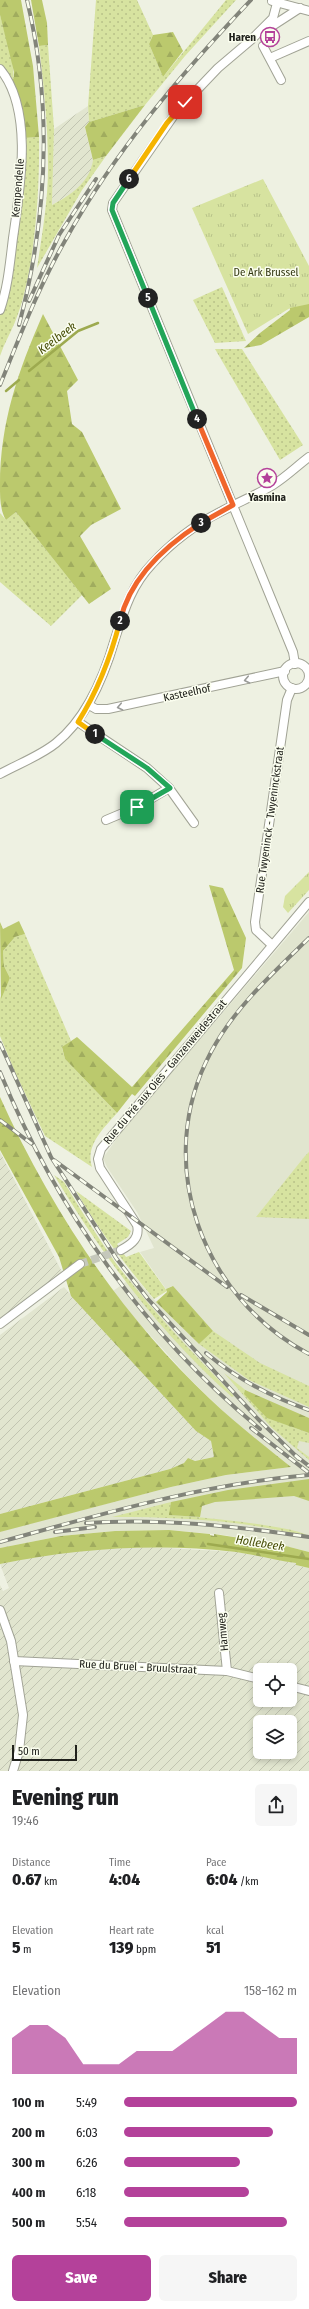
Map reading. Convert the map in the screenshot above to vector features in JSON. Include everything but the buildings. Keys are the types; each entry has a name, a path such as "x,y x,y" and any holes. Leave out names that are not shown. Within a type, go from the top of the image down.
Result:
{"street":[{"path":"295,664 293,652 112,210 113,203 171,119 218,68 251,40 272,18 274,2 309,10"},
{"path":"251,40 300,8"},
{"path":"270,58 309,41"},
{"path":"263,46 281,80"},
{"name":"Kempendelle","path":"0,69 13,92 17,107 21,143 21,180 8,277 0,310"},
{"path":"0,774 55,744 78,722 88,705 115,640 121,615 140,579 164,552 189,531 233,505 274,484 309,457"},
{"path":"295,664 303,666 308,670 307,683 300,688 292,688 284,679 285,671 288,666 295,664"},
{"name":"Kasteelhof","path":"88,705 96,708 108,709 285,671"},
{"name":"Rue Twyeninck - Twyeninckstraat","path":"272,944 256,930 255,922 286,708 292,688"},
{"path":"78,722 147,768 170,788 194,823"},
{"path":"106,820 137,807 170,788"},
{"name":"Rue du Pré aux Oies - Ganzenweidestraat","path":"121,1250 132,1244 139,1233 137,1225 100,1168 98,1159 101,1149 272,944 309,902"},
{"path":"0,1324 80,1264"},
{"name":"Hamweg","path":"219,1593 226,1671"},
{"path":"0,1610 7,1626 23,1714 19,1751 13,1771"},
{"name":"Rue du Bruel - Bruulstraat","path":"14,1661 226,1671 253,1677"},
{"path":"297,1688 309,1691"}],"shaded area":[{"path":"88,106 89,122 85,127 93,160 92,172 77,190 52,205 54,129"},
{"path":"309,912 309,1552 278,1544 224,1535 169,1530 115,1531 61,1536 0,1548 0,1532 5,1530 171,1487 226,1475 291,1467 233,1421 190,1379 138,1322 113,1291 134,1276 156,1302 199,1344 213,1331 172,1286 166,1289 140,1252 154,1248 137,1212 107,1167 103,1158 125,1127"},
{"path":"0,1152 62,1272 0,1320"},
{"path":"64,1287 196,1431 211,1441 214,1457 194,1461 188,1458 184,1463 170,1469 0,1514 0,1335"},
{"path":"150,1547 237,1552 296,1563 296,1565 309,1568 309,1771 0,1771 0,1585 3,1591 9,1588 0,1564 43,1555 82,1550"}],"green space":[{"path":"0,0 21,0 33,66 39,137 24,138 11,80 14,78 14,72 0,15"},
{"path":"31,0 42,0 47,23 48,45 39,46"},
{"path":"96,0 137,0 153,35 149,44 163,77 226,0 236,0 185,56 145,105 89,122 88,106"},
{"path":"0,15 12,59 14,78 11,80 0,65"},
{"path":"173,32 183,51 163,77 149,44 153,35"},
{"path":"48,45 54,129 52,205 73,192 84,181 91,168 93,160 106,156 82,190 37,268 43,231 48,180 43,76 39,46"},
{"path":"145,105 106,156 93,160 85,127 89,122"},
{"path":"39,137 37,206 32,256 22,302 0,356 0,314 5,301 24,138"},
{"name":"De Ark Brussel","path":"263,179 309,266 309,304 290,308 248,334 192,208"},
{"path":"309,275 309,317 261,345 244,348 260,333 290,310 288,299"},
{"path":"222,287 246,341 215,343 193,300"},
{"path":"43,314 78,380 67,391 72,424 82,432 121,509 91,525 80,536 111,589 89,604 16,512 6,520 1,504 1,462 7,419 18,377"},
{"path":"215,349 242,349 303,445 280,460"},
{"path":"16,512 82,595 51,626 0,582 0,513 6,520"},
{"path":"309,872 309,890 288,913 283,907 285,896"},
{"path":"209,885 223,888 246,938 242,968 135,1096 132,1094 117,1113 65,1059 62,1047 77,1037 132,1087 234,970"},
{"path":"19,921 25,934 15,937 3,951 4,966 10,978 1,999 0,922 3,929"},
{"path":"25,934 71,1041 62,1048 65,1059 117,1113 93,1144 91,1151 92,1167 45,1136 0,1036 0,998 10,978 4,966 3,951 15,937"},
{"path":"0,1097 20,1139 65,1220 117,1296 146,1332 210,1399 240,1426 291,1467 226,1475 171,1487 0,1532 0,1514 170,1469 184,1463 188,1458 195,1461 214,1457 211,1441 196,1431 71,1296 59,1257 0,1150"},
{"path":"309,1152 309,1219 256,1217 305,1156"},
{"path":"54,1175 64,1182 115,1262 129,1280 173,1331 234,1396 232,1397 181,1347 134,1293 92,1235"},
{"path":"76,1191 131,1231 128,1237 117,1244 126,1257 139,1252 167,1291 154,1299 113,1247"},
{"path":"173,1286 213,1331 199,1344 156,1302 167,1292 166,1289"},
{"path":"213,1331 260,1363 309,1386 309,1407 249,1380 199,1344"},
{"path":"224,1373 292,1427 309,1433 309,1443 299,1441 297,1448 309,1457 309,1460 271,1427"},
{"path":"245,1390 309,1418 309,1433 267,1418 244,1394"},
{"path":"309,1479 309,1501 294,1496 215,1502 202,1506 200,1517 169,1515 171,1502 228,1490"},
{"path":"171,1502 170,1515 267,1525 302,1533 309,1537 285,1531 236,1523 187,1519 112,1517"},
{"path":"169,1530 210,1534 214,1536 214,1534 278,1544 309,1552 309,1568 296,1565 296,1563 236,1552 177,1548 88,1551 59,1554 0,1564 0,1548 61,1536 115,1531"}],"waterway":[{"name":"Keelbeek","path":"29,371 78,331 98,323"},
{"name":"Keelbeek","path":"6,391 19,380"},
{"name":"Hollebeek","path":"208,1544 309,1559"}],"tunnel":[{"path":"80,1264 121,1250"}],"railway":[{"path":"19,325 36,245 41,204 43,163 41,81 27,0"},
{"path":"0,385 30,311 47,275 85,206 128,144 175,84 251,0"},
{"path":"29,301 59,235 96,179"},
{"path":"309,938 243,1005 231,1020 211,1052 194,1094 186,1138 188,1181 197,1223 215,1262 240,1298 271,1329 309,1354"},
{"path":"0,1043 51,1157 116,1258 148,1299 258,1419 299,1459"},
{"path":"0,1072 23,1123 48,1172 108,1267 142,1311 179,1353 218,1392 260,1429"},
{"path":"0,1120 32,1144"},
{"path":"54,1160 227,1287"},
{"path":"241,1295 309,1335"},
{"path":"206,1353 242,1379 268,1393 309,1410"},
{"path":"251,1428 309,1473"},
{"path":"295,1455 309,1466"},
{"path":"0,1542 153,1501 230,1485 309,1475"},
{"path":"86,1523 170,1522 253,1529 309,1537"},
{"path":"55,1532 95,1527"}],"place":[{"name":"Haren","path":"270,37"},
{"name":"Yasmina","path":"267,478"}],"route":[{"path":"137,807 170,788 147,768 78,722 88,705 115,640 121,615 128,599 140,579 151,564 189,531 233,505 112,210 113,203 152,145 167,123 185,102"}]}
